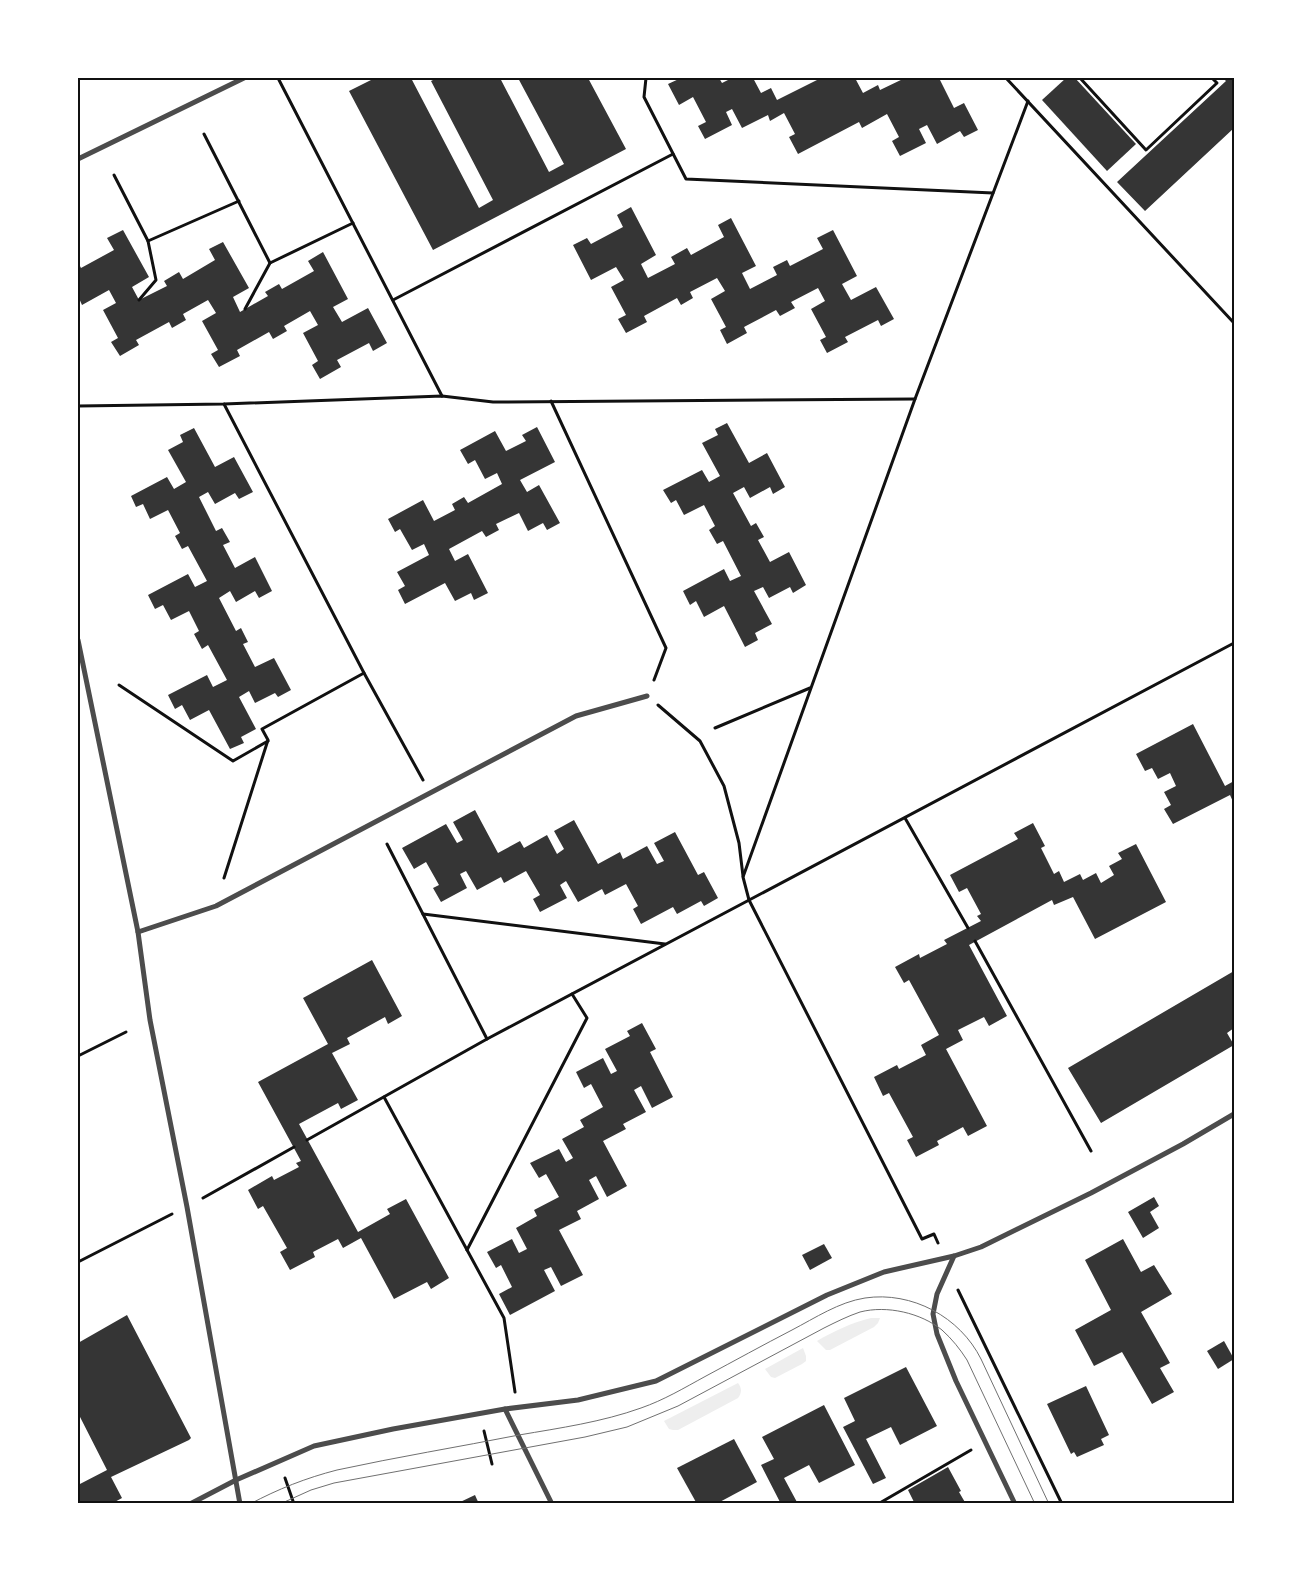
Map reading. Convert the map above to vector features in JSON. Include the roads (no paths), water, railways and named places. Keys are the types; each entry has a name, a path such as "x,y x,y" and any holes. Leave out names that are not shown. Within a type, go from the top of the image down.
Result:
{"street":[{"path":"78,159 244,78"},
{"path":"78,640 138,932 150,1020 187,1207 240,1504"},
{"path":"138,932 216,906 576,716 647,696"},
{"path":"190,1504 236,1480 314,1446 505,1408 578,1400 656,1381 827,1295 884,1272 954,1256 981,1247 1091,1193 1183,1144 1234,1114"},
{"path":"954,1256 937,1294 934,1310 937,1334 956,1381 1015,1504"},
{"path":"505,1408 552,1504"}],"tram line":[{"path":"250,1504 292,1484 337,1470 581,1424 626,1413 674,1394 837,1307 855,1300 883,1297 917,1303 933,1310 961,1331 972,1344 981,1359 1049,1504"},
{"path":"280,1504 311,1490 334,1483 585,1437 627,1427 678,1406 842,1319 860,1312 881,1309 903,1312 924,1319 942,1330 959,1348 967,1360 1035,1504"}]}
